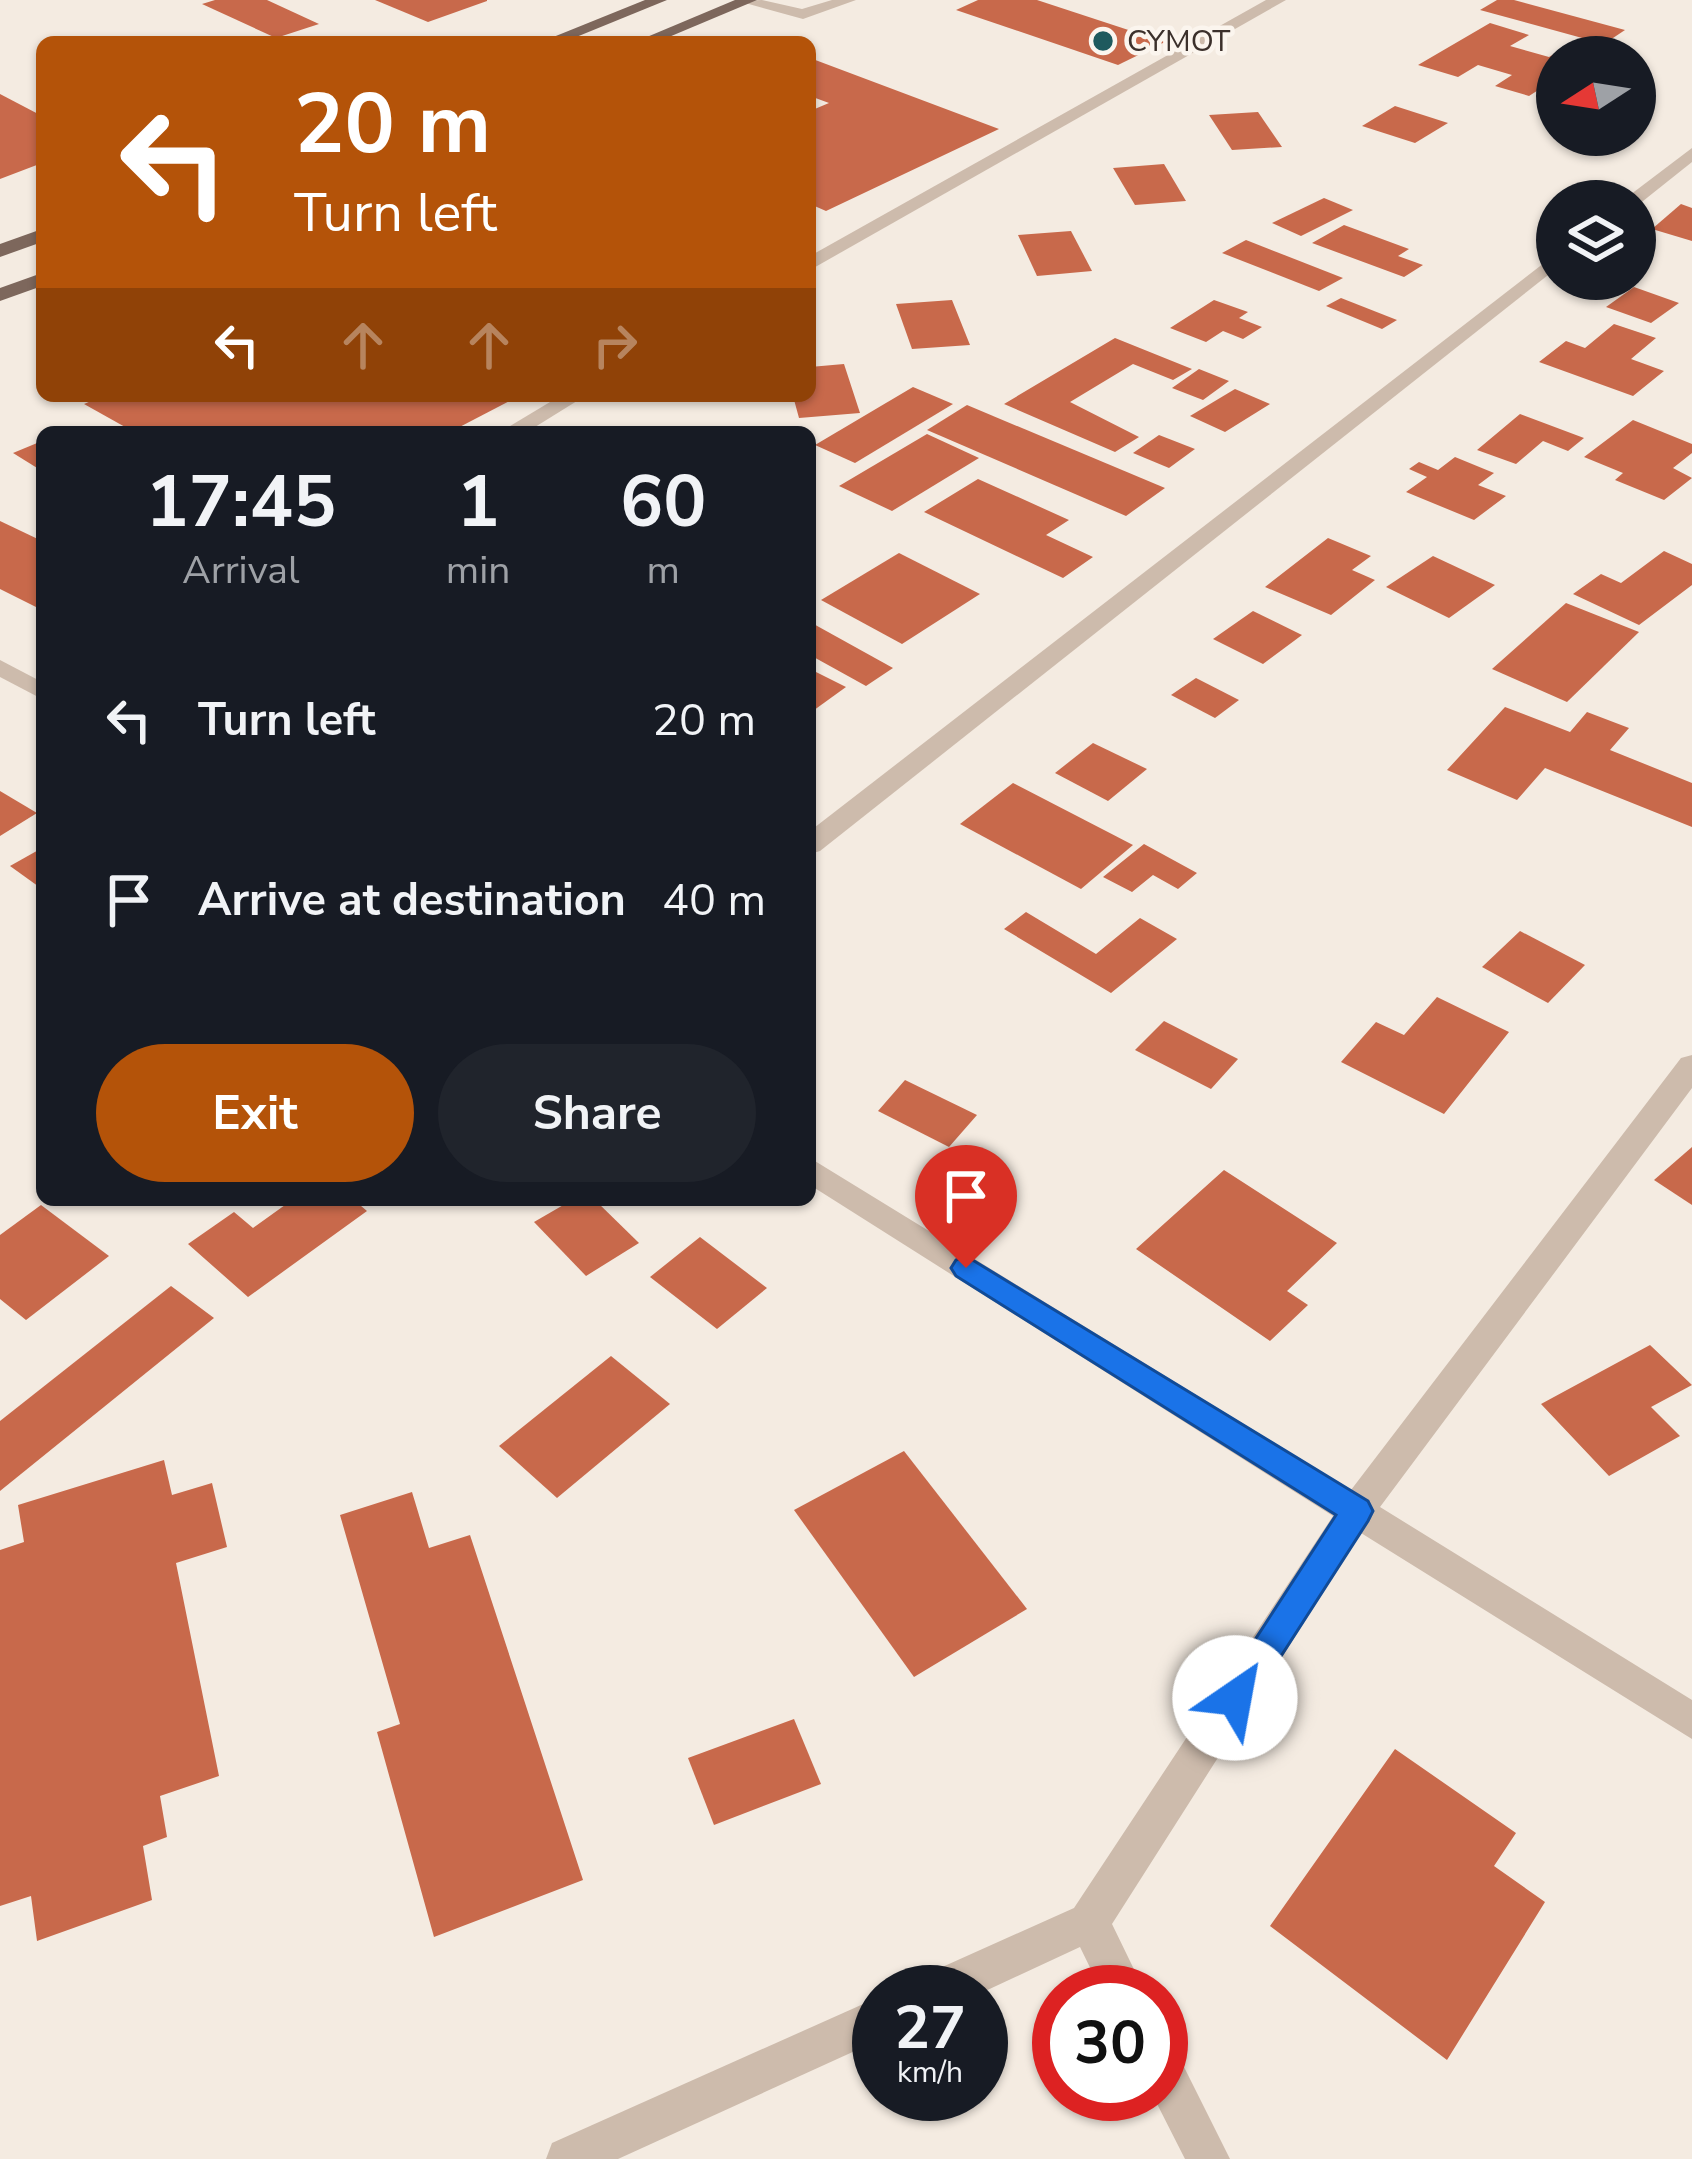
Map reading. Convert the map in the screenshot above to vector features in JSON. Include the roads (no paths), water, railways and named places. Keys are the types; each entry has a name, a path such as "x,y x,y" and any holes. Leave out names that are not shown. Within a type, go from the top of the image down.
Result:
{"main road":[{"path":"565,36 659,0"},
{"path":"658,36 748,1"},
{"path":"0,251 36,237"},
{"path":"0,295 36,281"}],"street":[{"path":"748,1 803,14 848,0"},
{"path":"816,261 1278,0"},
{"path":"1656,181 1692,153"},
{"path":"816,840 1536,275"},
{"path":"522,426 564,402"},
{"path":"0,668 36,689"},
{"path":"994,1965 1089,1922 1357,1511 1692,1066"},
{"path":"816,1174 1692,1720"},
{"path":"1089,1922 1110,1965"},
{"path":"568,2159 852,2030"},
{"path":"1188,2119 1208,2159"}],"place":[{"name":"CYMOT","path":"1103,41"}]}
